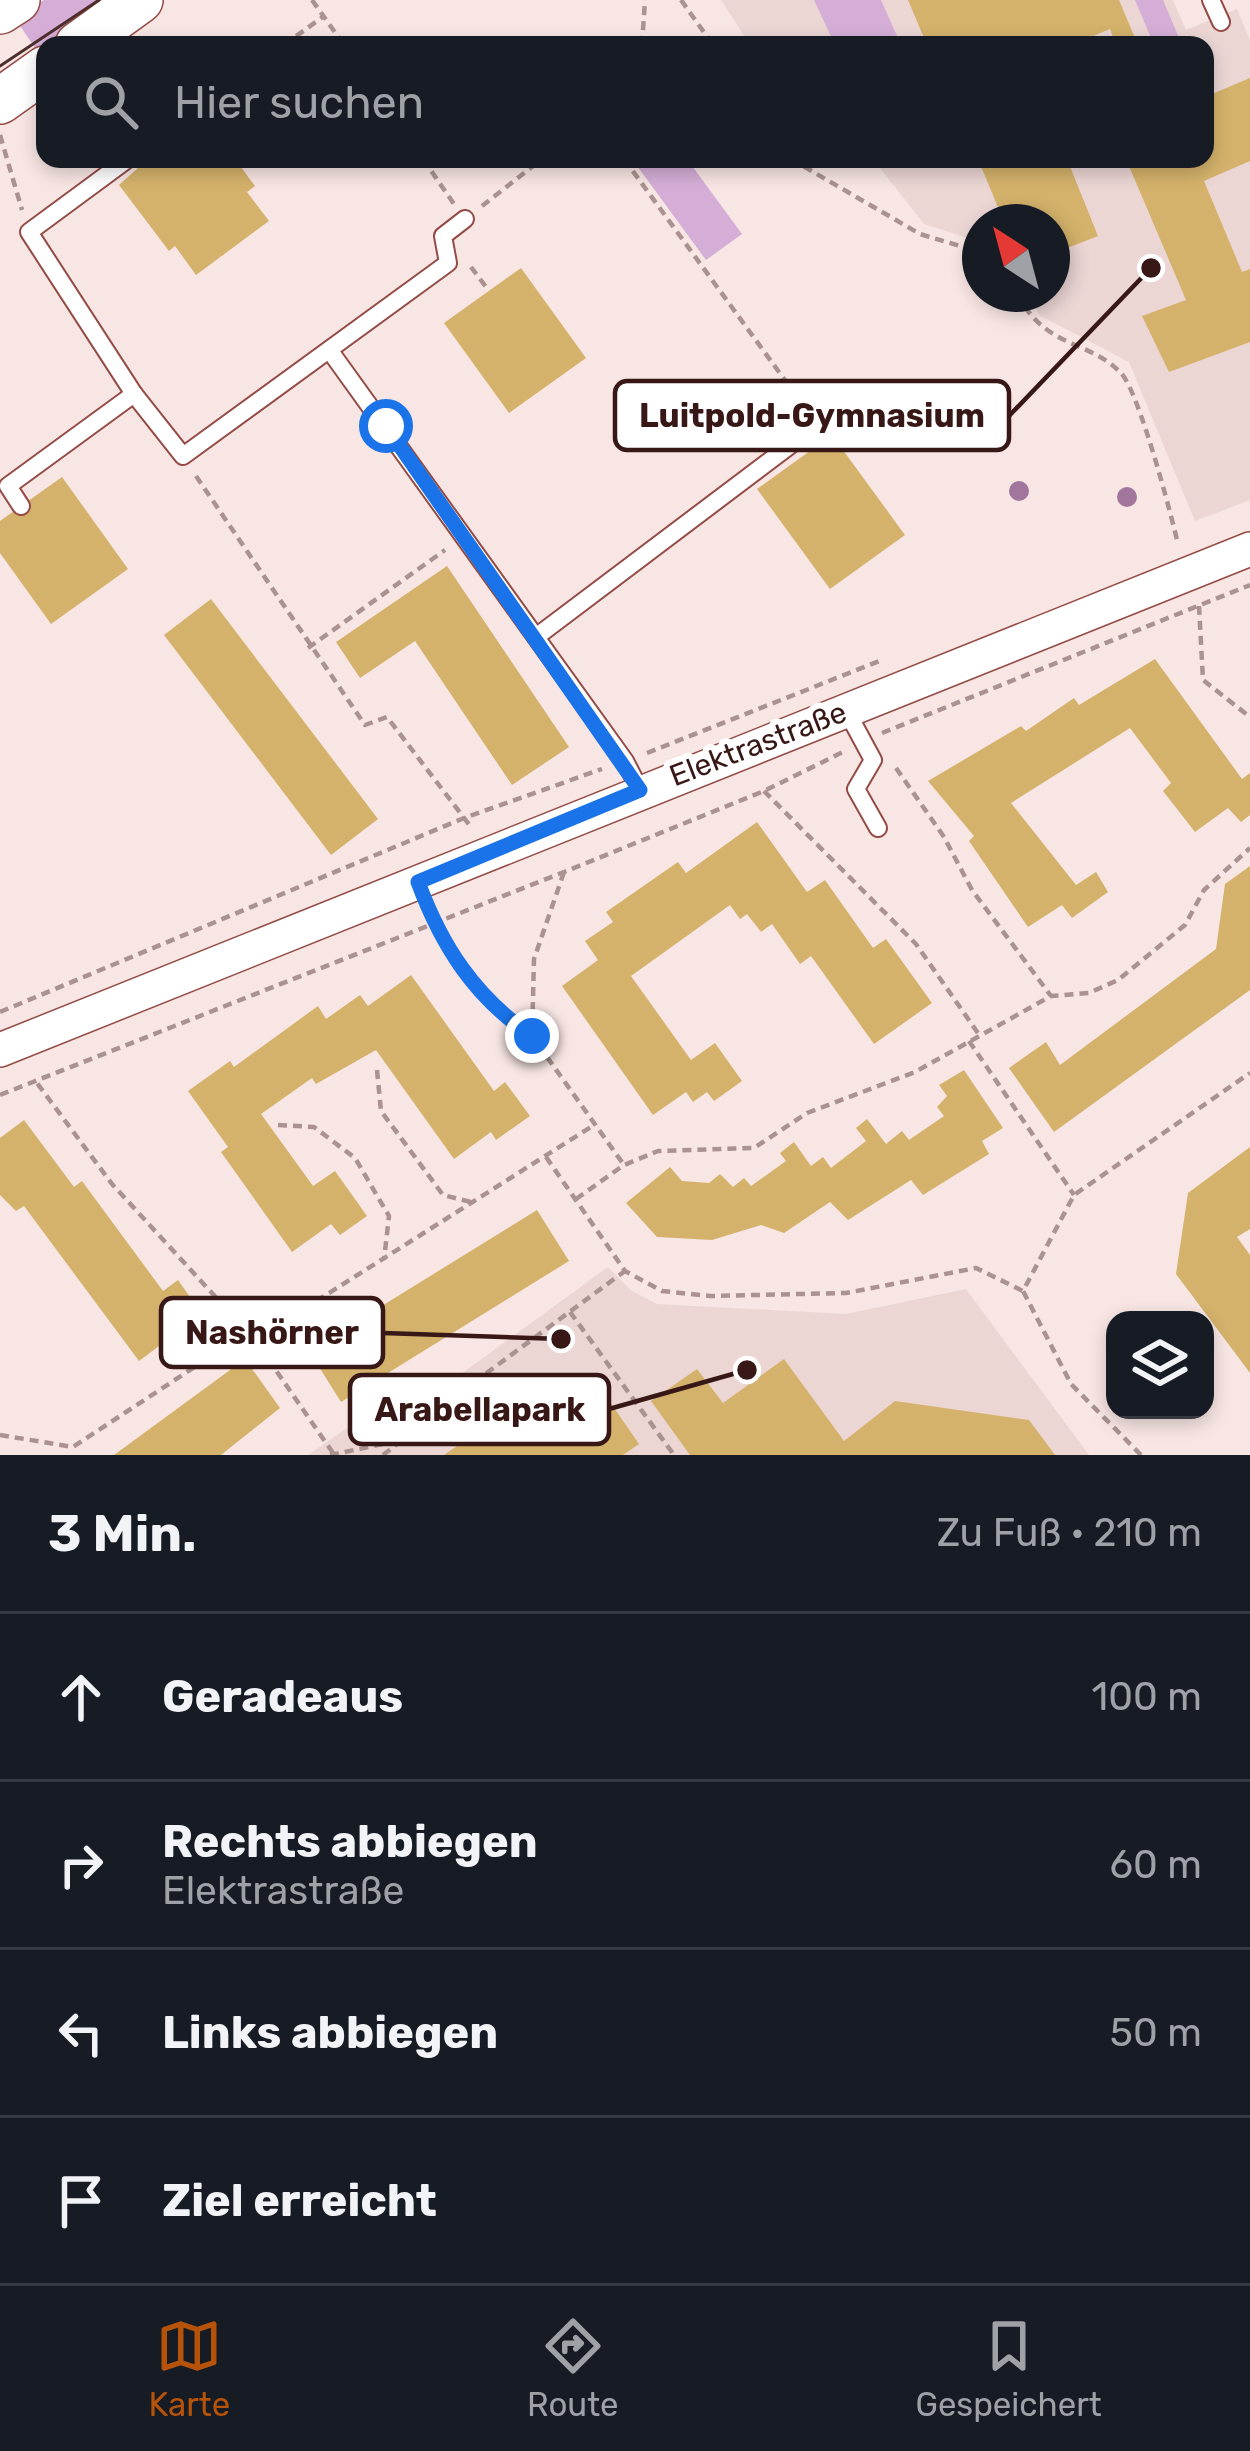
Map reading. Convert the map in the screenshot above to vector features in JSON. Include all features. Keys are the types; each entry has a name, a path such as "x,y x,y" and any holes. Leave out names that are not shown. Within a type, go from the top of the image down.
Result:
{"main road":[{"path":"0,11 17,0"},
{"path":"90,36 140,0"},
{"path":"1,120 36,79"}],"street":[{"name":"Elektrastraße","path":"0,1050 1250,549"}],"lane":[{"path":"1211,0 1220,22"},
{"path":"116,168 28,232 134,394 183,456 448,263 443,236 465,219"},
{"path":"330,351 640,790"},
{"path":"22,506 8,487 134,394"},
{"path":"536,637 817,425"},
{"path":"846,710 869,739 874,765 856,789 878,828"}],"path":[{"path":"312,0 338,36"},
{"path":"642,36 644,0"},
{"path":"681,0 707,36"},
{"path":"296,36 324,16"},
{"path":"1,120 28,232"},
{"path":"429,168 465,219 530,168"},
{"path":"631,168 817,425"},
{"path":"807,168 920,233 962,246"},
{"path":"1027,312 1050,333 1122,374 1167,491 1178,544"},
{"path":"183,456 365,725 387,717 464,818"},
{"path":"308,647 464,536"},
{"path":"0,1095 564,872 764,790 869,739 1250,585"},
{"path":"1199,606 1203,680 1250,717"},
{"path":"869,739 944,837 971,890 1051,996"},
{"path":"764,790 916,944 980,1036"},
{"path":"575,1199 624,1165 682,1148 754,1148 807,1113 915,1072 1051,996 1089,993 1152,956 1185,925 1204,890 1250,848"},
{"path":"532,1036 534,959 564,872"},
{"path":"418,882 440,940 496,1011 532,1036 624,1165"},
{"path":"969,1041 1074,1195"},
{"path":"377,1070 381,1111 443,1196 475,1203"},
{"path":"1023,1291 1074,1195 1250,1073"},
{"path":"36,1082 112,1184 255,1340 331,1454 395,1443"},
{"path":"278,1124 314,1127 355,1158 389,1216 384,1260"},
{"path":"0,1436 73,1447 231,1343 255,1340 594,1125"},
{"path":"547,1156 625,1270 662,1291 710,1296 846,1293 976,1268 1023,1291 1071,1384 1141,1455"},
{"path":"383,1455 625,1270"},
{"path":"570,1312 674,1455"},
{"path":"395,1443 403,1455"}],"shaded area":[{"path":"44,0 127,0 74,36 36,36 36,49 14,17"},
{"path":"721,0 1173,0 1186,30 1237,9 1250,40 1250,500 1195,521 1129,362 1038,312 1070,312 1070,204 962,204 962,236 924,224 880,168 1214,168 1214,36 744,36"},
{"path":"814,0 881,0 897,36 831,36"},
{"path":"1135,0 1163,0 1178,36 1150,36"},
{"path":"639,168 694,168 742,234 706,260"},
{"path":"608,1267 632,1291 657,1304 846,1314 966,1289 1089,1455 308,1455 347,1428 391,1425"}],"building":[{"path":"908,0 1119,0 1134,36 1113,36 1110,29 1093,36 923,36"},
{"path":"1250,78 1250,161 1204,181 1242,272 1250,269 1250,342 1169,372 1142,316 1186,300 1130,168 1214,168 1214,93"},
{"path":"138,168 242,168 255,186 247,192 269,221 196,275 175,246 169,251 119,185"},
{"path":"982,168 1071,168 1098,236 1070,247 1070,204 997,204"},
{"path":"521,268 586,358 509,413 444,323"},
{"path":"832,435 905,535 830,589 757,489"},
{"path":"62,477 128,569 51,624 0,553 0,521"},
{"path":"447,566 569,747 512,785 415,641 360,678 336,642"},
{"path":"211,599 378,819 331,855 164,635"},
{"path":"1155,659 1242,779 1250,773 1250,815 1241,822 1228,808 1195,832 1163,791 1171,783 1130,728 1011,803 1076,885 1096,872 1108,892 1072,918 1062,905 1028,927 969,841 974,836 928,781 1021,726 1026,731 1074,698 1079,705"},
{"path":"757,822 807,892 825,880 873,948 886,939 932,1003 874,1044 811,956 800,964 772,924 761,932 747,914 740,919 730,905 631,976 691,1060 715,1043 742,1081 714,1101 707,1092 693,1102 686,1092 653,1115 562,986 598,960 585,941 613,922 606,912 678,862 686,873"},
{"path":"1250,866 1250,990 1054,1132 1009,1068 1046,1042 1060,1065 1216,949 1225,884"},
{"path":"411,975 494,1091 505,1082 530,1116 496,1140 491,1132 454,1159 376,1050 316,1084 312,1078 261,1114 313,1186 335,1171 367,1216 340,1235 331,1224 292,1252 221,1152 228,1147 188,1091 230,1061 234,1067 318,1006 326,1019 360,995 368,1006"},
{"path":"964,1070 1003,1128 982,1141 989,1154 923,1195 911,1180 848,1220 830,1202 784,1233 761,1225 712,1240 657,1237 626,1203 670,1167 682,1181 709,1183 720,1174 733,1187 744,1178 751,1186 786,1161 780,1153 794,1142 811,1166 823,1157 831,1168 866,1141 856,1128 867,1119 886,1144 902,1131 909,1140 944,1116 937,1107 947,1096 939,1085"},
{"path":"24,1120 74,1187 82,1181 163,1291 178,1280 202,1314 139,1361 24,1206 16,1211 0,1195 0,1138"},
{"path":"1250,1147 1250,1229 1237,1237 1250,1255 1250,1373 1214,1325 1214,1311 1204,1311 1176,1274 1188,1193"},
{"path":"537,1210 569,1261 341,1402 309,1351"},
{"path":"245,1359 280,1408 221,1455 114,1455"},
{"path":"784,1359 844,1441 895,1401 1029,1420 1055,1455 690,1455 651,1401 697,1369 723,1403"},
{"path":"601,1389 639,1444 623,1455 444,1455 505,1412 526,1442"}],"tram line":[{"path":"45,36 99,0"},
{"path":"0,66 36,42"}],"place":[{"name":"Luitpold-Gymnasium","path":"1151,268"},
{"name":"Nashörner","path":"561,1339"},
{"name":"Arabellapark","path":"747,1370"}],"route":[{"path":"386,426 625,761 640,790 418,882 440,940 496,1011 532,1036"}]}
